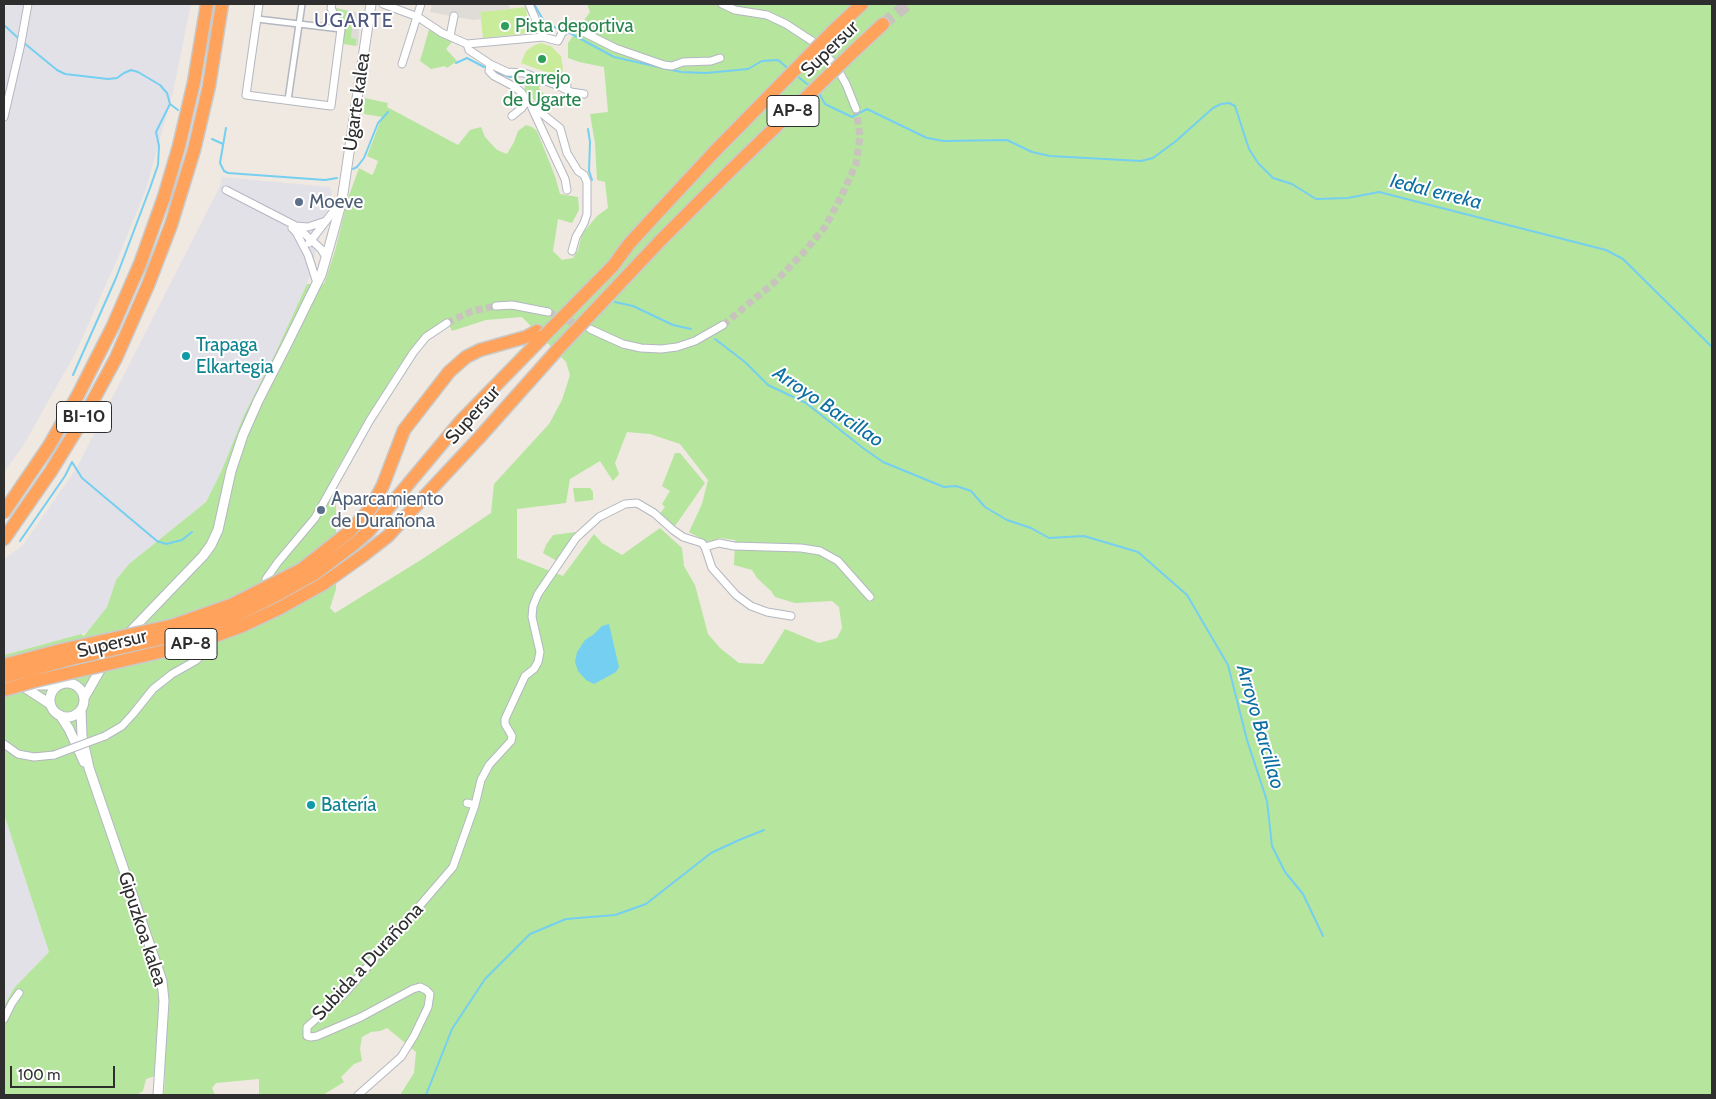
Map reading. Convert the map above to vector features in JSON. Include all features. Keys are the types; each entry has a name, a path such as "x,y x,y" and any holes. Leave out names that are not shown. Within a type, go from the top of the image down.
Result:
{"highway":[{"name":"BI-10","path":"4,512 49,446 82,388 113,326 140,264 164,197 180,138 195,74 207,4"},
{"name":"BI-10","path":"4,539 51,471 83,420 116,358 145,293 171,225 192,158 209,86 224,4"},
{"name":"Supersur","path":"4,677 182,634 237,615 316,573 352,538 369,531 460,422 609,259 629,244 716,151 833,31 862,4"},
{"name":"Supersur","path":"4,690 190,645 242,626 280,608 323,584 361,557 388,536 405,518 660,240 883,24"},
{"name":"AP-8","path":"4,665 61,650 166,627 224,608 302,569 352,538 383,485 404,430 449,372 466,357 480,350 541,333"}],"street":[{"path":"4,118 28,4"},
{"path":"260,4 246,95 331,106 342,30 331,8 332,4"},
{"path":"288,100 302,4"},
{"name":"Ugarte kalea","path":"107,659 120,641 137,626 203,556 218,530 231,471 249,419 319,279 334,232 342,200 371,4"},
{"path":"383,4 418,17 467,44 543,37 558,41 564,31 571,26 616,48 664,65 672,66 683,62 711,61 720,58"},
{"path":"402,64 421,4"},
{"path":"529,4 543,37"},
{"path":"723,4 735,10 767,15 786,24 812,41 836,66 846,84 856,110"},
{"path":"450,36 454,16"},
{"path":"257,19 342,30"},
{"path":"467,44 469,50 490,64 508,72 524,73 571,92 584,94"},
{"path":"490,64 489,71 494,76 515,87 528,102 565,179 567,190"},
{"path":"558,86 567,85"},
{"path":"512,116 528,102"},
{"path":"528,102 560,128 567,153 578,171 584,175 587,182 587,214 576,237 572,251"},
{"path":"226,190 296,226 324,254"},
{"path":"307,252 311,240 342,200"},
{"path":"296,226 314,226 329,219"},
{"path":"285,220 296,232 319,279"},
{"path":"319,279 324,254 328,249 334,232"},
{"path":"307,252 320,256 324,254"},
{"path":"496,306 512,305 548,312"},
{"path":"266,580 278,562 315,518 370,420 413,353 426,337 447,323"},
{"path":"590,329 623,344 641,348 661,349 677,347 695,341 723,325"},
{"name":"Subida a Durañona","path":"358,1095 401,1057 428,1007 430,994 420,987 413,989 361,1017 312,1038 307,1036 307,1027 344,994 453,866 475,805 481,780 489,765 511,741 512,736 505,724 505,719 525,676 534,669 538,662 540,652 532,617 533,606 538,594 576,538 599,517 625,504 637,503 654,513 672,530 683,537 702,543 705,547"},
{"path":"791,616 767,612 751,606 736,595 712,568 705,547 719,543 734,546 801,548 820,551 838,561 870,597"},
{"path":"4,744 18,754 34,757 54,755 105,736 122,726 153,688 212,648"},
{"path":"4,682 21,685 58,685 68,683 107,659"},
{"path":"89,768 82,736 81,710 84,698 107,659"},
{"path":"68,683 79,688 84,698"},
{"path":"21,685 50,704 60,716 69,729 84,763 89,768"},
{"path":"50,704 51,693 58,685"},
{"path":"60,716 71,717 81,710"},
{"name":"Gipuzkoa kalea","path":"89,768 162,981 164,1001 158,1095"},
{"path":"467,803 475,805"},
{"path":"4,1019 12,1002 19,993"}],"shaded area":[{"path":"16,4 191,4 173,92 146,189 76,352 23,446 4,472 4,7"},
{"path":"432,4 508,4 510,9 480,12 481,19 473,20 430,12"},
{"path":"349,11 364,14 363,19 360,21 358,46 356,46 357,39 351,38 352,29 349,21"},
{"path":"222,177 330,187 332,192 307,284 244,415 221,472 206,502 129,564 116,580 107,607 88,632 4,655 4,559 23,545 76,469 220,186"},
{"path":"4,814 49,952 14,988 4,1006"}],"green space":[{"path":"587,4 1712,4 1712,1095 400,1095 414,1073 416,1052 387,1028 371,1032 362,1037 360,1049 362,1061 354,1064 341,1077 344,1082 323,1095 259,1095 259,1079 216,1083 212,1088 215,1095 164,1095 165,1073 146,1079 143,1091 137,1095 4,1095 4,1006 14,988 49,952 4,814 4,655 81,634 84,636 107,607 116,580 129,564 206,502 221,472 244,415 307,284 324,284 335,251 348,198 359,168 372,175 374,172 378,161 367,156 382,117 364,114 365,98 388,103 387,107 458,145 470,130 481,127 485,137 497,150 507,154 518,131 526,125 532,127 537,131 560,194 578,197 579,210 572,223 558,219 553,251 562,260 573,258 578,250 582,234 597,216 608,208 605,182 597,180 595,143 590,114 608,112 604,67 568,58 568,43 590,12","holes":["522,317 566,362 570,375 562,400 549,424 494,484 491,513 424,558 335,613 330,608 336,589 336,497 334,474 396,371 409,353 447,320 452,331 486,320","627,432 650,434 680,444 708,480 702,504 689,532 707,542 720,538 735,540 734,565 752,570 775,597 795,603 832,601 839,607 842,628 837,638 819,643 785,629 763,664 739,663 720,648 708,634 695,585 684,566 682,548 660,528 622,555 602,543 594,534 563,576 517,558 517,509 566,503 570,479 600,461 613,481 619,474 615,463"]},
{"name":"Pista deportiva","path":"526,7 529,33 483,38 480,12"},
{"path":"336,8 349,11 349,21 357,39 356,46 344,44 344,26"},
{"path":"430,26 452,42 446,49 457,61 447,68 445,66 431,69 420,61"},
{"name":"Carrejo de Ugarte","path":"541,43 551,46 561,56 562,74 554,75 521,63 526,51"},
{"path":"527,79 541,84 539,88 550,101 544,109 524,91"},
{"path":"675,453 680,453 705,483 675,526 659,515 665,507 662,504 670,491 662,486"},
{"path":"573,488 590,488 593,492 593,500 575,502"},
{"path":"576,532 557,561 543,553 553,535"}],"water":[{"path":"609,624 619,667 616,672 594,684 586,680 578,671 575,662 577,652 585,640 602,626"}],"waterway":[{"path":"534,4 545,23 561,30"},
{"path":"4,25 18,38"},
{"path":"568,32 614,57 681,72 706,73 748,69 762,61 778,60 790,70"},
{"path":"24,43 57,70 65,74 108,79 117,78 131,70 138,72 160,85 167,93 170,104 178,110"},
{"name":"Arroyo Barcillao","path":"456,63 467,58 484,67"},
{"name":"Arroyo Barcillao","path":"493,71 510,77 517,76"},
{"name":"Iedal erreka","path":"797,76 811,87"},
{"name":"Iedal erreka","path":"819,93 825,104 852,117 867,109 927,138 944,141 1007,140 1032,152 1050,156 1141,161 1153,158 1176,141 1213,108 1229,103 1235,106 1249,149 1258,163 1273,178 1292,184 1316,199 1348,198 1379,192 1606,250 1623,259 1712,347"},
{"path":"73,375 116,278 150,188 158,165 159,146 156,132 170,104"},
{"name":"Arroyo Barcillao","path":"353,169 364,158 378,123 388,112"},
{"name":"Arroyo Barcillao","path":"226,128 220,163 224,171 228,173 325,180 337,178"},
{"name":"Arroyo Barcillao","path":"588,129 590,142 589,171 592,180"},
{"path":"212,139 223,144"},
{"name":"Arroyo Barcillao","path":"615,302 633,306 673,325 691,329"},
{"name":"Arroyo Barcillao","path":"715,339 745,362 768,385 806,403 883,462 944,487 956,486 971,491 985,507 1007,520 1031,528 1049,538 1084,536 1138,552 1187,595 1228,665 1247,740 1267,801 1272,846 1285,872 1303,894 1323,936"},
{"path":"20,541 65,476 72,462 82,478 157,541 166,544 182,540 192,532"},
{"path":"426,1095 452,1029 485,979 530,934 566,919 615,915 646,904 711,853 764,830"}],"tunnel":[{"path":"883,24 908,4"},
{"path":"723,325 776,281 825,227 856,164 860,137 856,109"},
{"path":"447,323 472,311 496,306"},
{"path":"548,312 581,326"}],"place":[{"name":"Pista deportiva","path":"505,26"},
{"name":"Carrejo de Ugarte","path":"542,59"},
{"name":"Moeve","path":"299,202"},
{"name":"Trapaga Elkartegia","path":"186,356"},
{"name":"Aparcamiento de Durañona","path":"321,510"},
{"name":"Batería","path":"311,805"}],"district":[{"name":"UGARTE","path":"354,21"}]}
